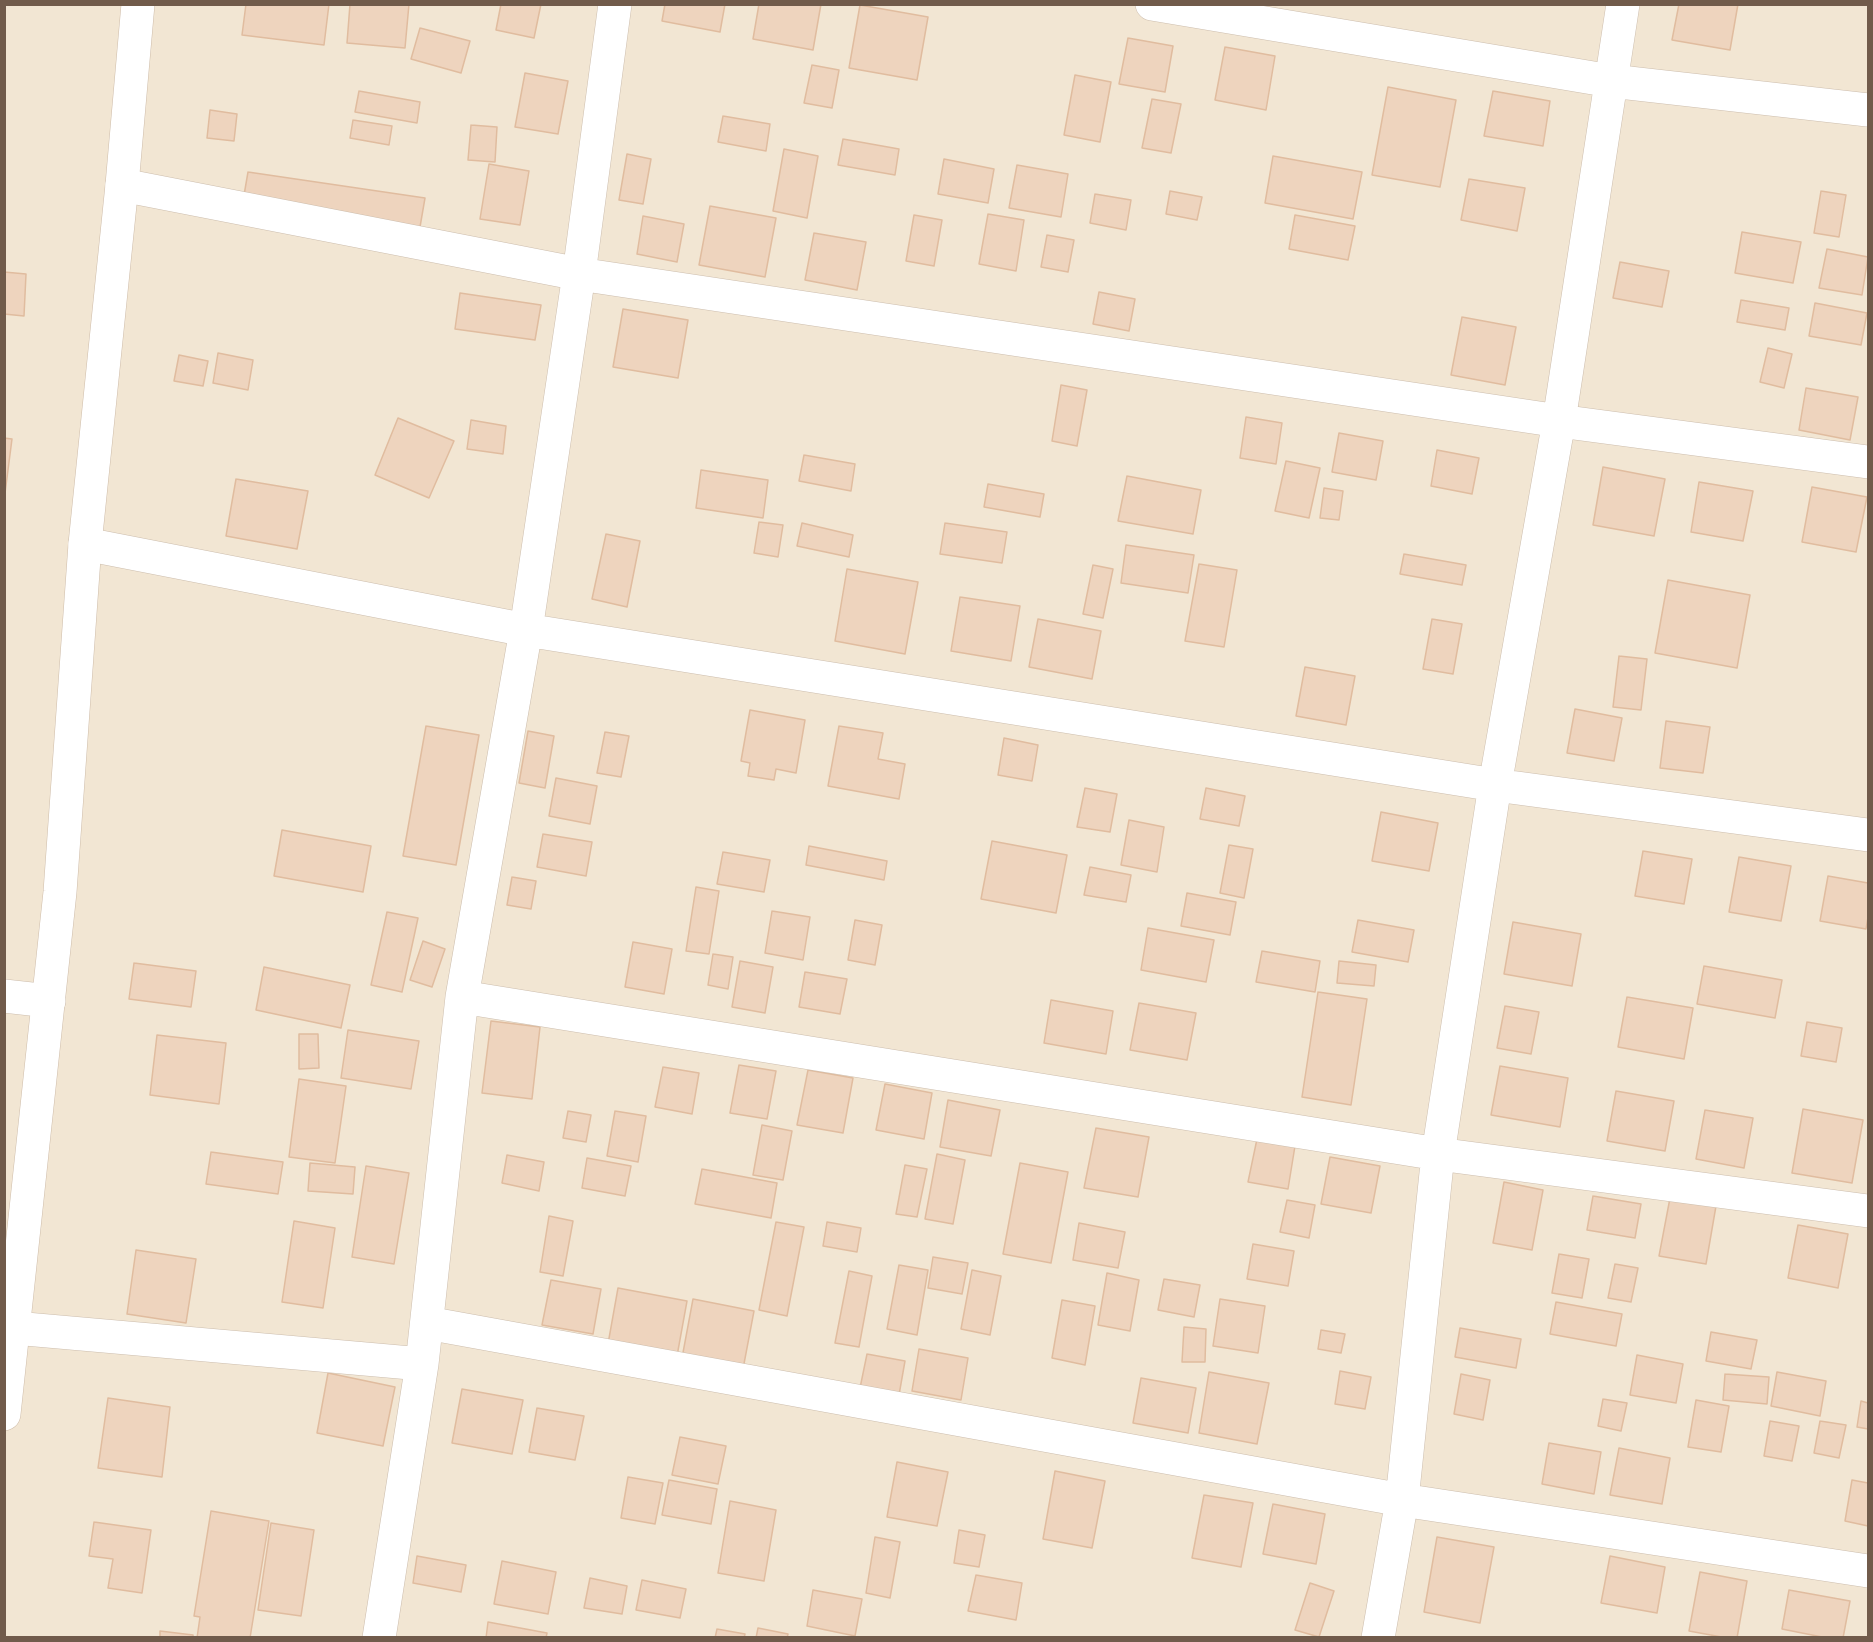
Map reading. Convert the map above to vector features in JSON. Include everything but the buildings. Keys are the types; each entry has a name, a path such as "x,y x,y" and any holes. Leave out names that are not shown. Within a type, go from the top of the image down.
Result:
{"street":[{"path":"4,1414 60,892 85,544 138,4"},
{"path":"379,1638 422,1364 462,997 526,630 579,274 615,4"},
{"path":"1152,4 1611,81 1869,110"},
{"path":"1378,1638 1402,1500 1438,1154 1495,784 1559,421 1623,4"},
{"path":"122,185 579,274 1559,421 1869,462"},
{"path":"85,544 526,630 1495,784 1869,835"},
{"path":"4,996 49,1001"},
{"path":"462,997 1438,1154 1869,1211"},
{"path":"427,1323 1402,1500 1869,1572"},
{"path":"14,1328 422,1364"}],"shaded area":[{"path":"5,5 1868,5 1868,1637 5,1637"}]}
